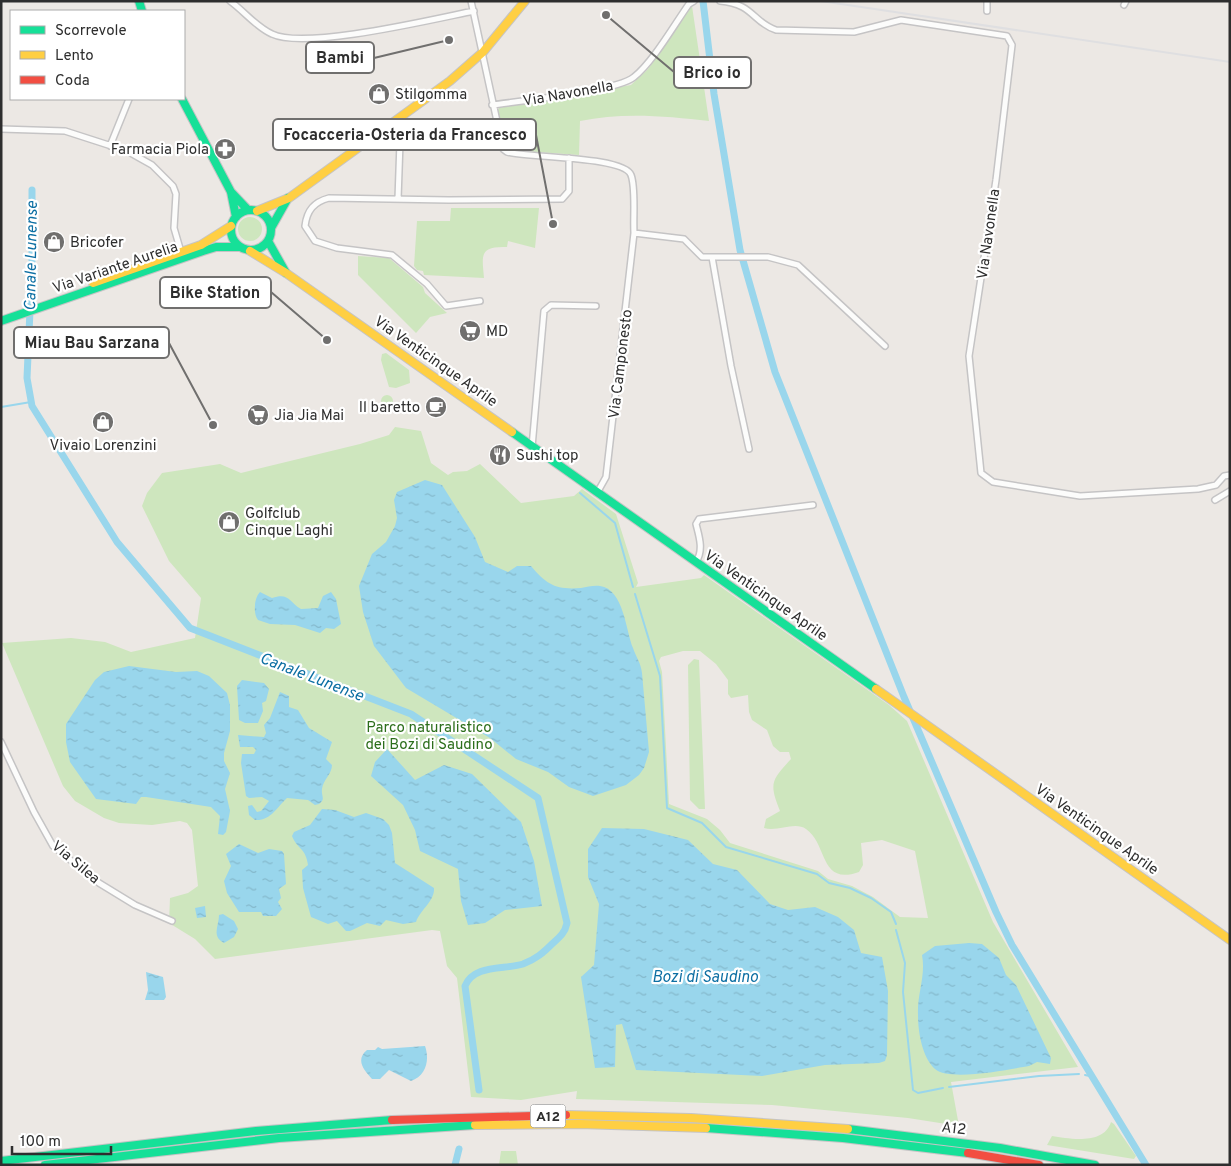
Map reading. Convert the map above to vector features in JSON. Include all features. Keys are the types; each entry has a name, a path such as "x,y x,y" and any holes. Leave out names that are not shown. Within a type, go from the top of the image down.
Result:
{"main road":[{"path":"289,198 271,228 268,241 263,246 250,250 240,248 232,238 231,226 236,217 248,210 257,211 289,198 450,81 483,52 525,1"},
{"path":"183,100 231,192 248,210"},
{"path":"231,192 236,217"},
{"path":"257,211 267,218 271,228"},
{"name":"Via Variante Aurelia","path":"1,321 44,300 213,239 231,226"},
{"name":"Via Venticinque Aprile","path":"268,241 286,272"},
{"name":"Via Variante Aurelia","path":"1,316 40,308 216,247 240,248"},
{"name":"Via Venticinque Aprile","path":"250,250 286,272 1230,940"},
{"name":"A12","path":"1,1161 276,1129 392,1120 512,1116 710,1120 868,1132 986,1146 1095,1165"},
{"name":"A12","path":"44,1165 274,1138 514,1124 712,1129 870,1141 987,1155 1039,1165"}],"street":[{"path":"230,1 263,29 272,34 291,39 323,38 415,23 474,10"},
{"name":"Via Camponesto","path":"471,1 483,52 492,105 503,148 507,152 601,162 628,170 631,177 634,233 606,477 597,492"},
{"name":"Via Navonella","path":"492,105 606,88 629,81 641,71 689,4 694,1"},
{"name":"Via Navonella","path":"720,1 741,5 769,28 776,30 854,32 901,20 1007,36 1012,45 996,180 970,356 982,473 993,482 1080,496 1198,489 1216,485 1228,475"},
{"path":"986,11 987,1"},
{"path":"110,146 129,100"},
{"path":"395,121 400,142 398,200"},
{"path":"1,129 65,131 127,150 152,165 173,186 176,194 174,228 181,252"},
{"path":"480,301 446,306 427,284 392,255 337,248 315,241 304,226 310,208 319,201 329,198 398,200 562,199 569,191 569,158"},
{"path":"634,233 684,239 702,257 768,257 798,265 885,346"},
{"path":"712,258 731,366 749,449"},
{"path":"532,447 544,310 551,305 596,306"},
{"path":"1216,500 1230,491"},
{"path":"696,562 699,557 700,546 696,524 699,520 813,505"},
{"name":"Via Silea","path":"1,742 34,812 53,846 99,883 135,905 172,922"}],"green space":[{"path":"692,6 709,121 644,116 596,118 580,121 579,155 510,150 507,148 497,112 499,108 631,85 648,69"},
{"path":"451,208 539,208 535,248 508,241 507,247 487,250 483,258 484,278 424,275 423,271 417,270 414,266 417,221 450,221"},
{"path":"250,217 259,220 262,229 259,238 250,241 241,238 238,229 241,220"},
{"path":"358,256 389,258 423,287 425,293 447,313 430,317 416,333 358,275"},
{"path":"386,353 409,370 410,383 396,388 389,387 381,360 382,354"},
{"path":"385,395 389,395 393,401 389,407 385,407 381,403 381,399"},
{"name":"Parco naturalistico dei Bozi di Saudino","path":"395,427 421,431 431,463 448,475 453,472 467,471 480,464 521,503 574,496 582,489 616,514 638,583 636,587 701,578 704,575 889,705 907,721 993,922 1078,1067 951,1082 959,1126 908,1118 772,1105 576,1099 577,1091 521,1100 471,1097 457,978 447,966 440,931 432,930 215,959 195,939 169,923 170,898 188,893 198,886 192,830 187,823 180,821 152,825 119,823 104,818 75,801 63,786 2,643 71,638 105,642 131,652 195,638 201,598 169,561 142,506 147,493 162,473 220,464 241,473 360,444 389,435","holes":["683,651 700,651 716,664 728,680 728,694 731,698 748,695 749,712 752,720 767,730 773,746 780,752 789,752 791,759 779,772 773,788 780,811 766,819 764,828 775,829 797,826 806,829 818,844 830,869 846,875 859,872 863,865 861,843 882,840 915,851 928,918 900,917 873,897 852,886 828,879 818,871 730,843 720,830 707,819 669,804 662,672 659,661 661,657"]},
{"path":"694,659 699,660 705,809 699,809 690,800 688,665"},
{"path":"1111,1122 1136,1156 1134,1159 1047,1145 1052,1136 1077,1139 1094,1137 1107,1129"},
{"path":"501,1151 516,1151 518,1165 499,1165"}],"water":[{"path":"425,480 442,485 475,537 485,562 508,572 517,566 531,566 547,582 558,587 581,588 600,586 608,589 614,595 623,612 634,651 640,663 649,752 644,768 639,775 626,785 593,796 569,787 548,772 516,759 490,738 406,688 374,646 363,612 359,586 372,554 386,542 395,526 397,518 394,500 397,492"},
{"path":"260,592 272,598 278,596 285,597 301,609 318,608 323,596 331,592 336,599 341,624 334,629 326,628 320,633 295,625 270,624 258,620 255,614 255,606 256,598"},
{"path":"129,666 176,672 197,671 209,676 227,693 230,705 230,731 224,753 224,761 230,773 225,789 230,811 226,832 223,835 218,834 220,816 211,807 146,797 141,797 136,804 96,799 70,762 66,742 66,724 95,680 104,672"},
{"path":"242,680 264,683 269,689 266,701 262,703 263,711 258,723 245,723 239,720 237,686"},
{"path":"280,692 289,696 289,707 298,710 309,728 332,742 326,759 332,765 332,768 323,786 323,799 319,804 315,805 308,800 287,798 270,816 261,820 255,820 249,815 248,806 252,805 257,812 261,811 269,801 262,797 249,798 246,796 241,763 242,754 254,754 256,750 253,747 240,747 238,735 264,737 266,733 264,725 270,718"},
{"path":"387,749 415,780 444,765 472,774 521,822 534,861 542,906 505,910 485,923 468,925 461,901 458,869 420,851 415,830 403,805 371,776 375,762"},
{"path":"322,809 335,810 354,817 366,813 383,819 389,825 392,833 395,863 434,888 430,901 416,922 403,924 386,920 380,926 367,923 346,931 337,921 328,924 311,917 303,888 302,870 308,865 307,859 292,836 294,832 310,825"},
{"name":"Bozi di Saudino","path":"602,828 644,829 688,840 713,864 737,870 770,904 788,910 815,907 838,917 854,930 861,953 882,957 888,991 887,1055 885,1061 879,1063 825,1065 762,1076 636,1070 622,1024 616,1025 615,1067 595,1068 581,977 594,965 599,904 588,877 588,849"},
{"path":"239,844 258,853 269,849 282,851 284,854 286,884 279,889 281,898 278,902 282,909 276,916 263,916 261,912 239,912 227,893 224,881 231,866 226,854"},
{"path":"205,906 206,917 197,918 195,908"},
{"path":"223,914 234,921 238,929 234,937 224,943 217,934 219,915"},
{"path":"969,943 982,944 999,958 1006,975 1016,985 1051,1058 1050,1064 1037,1062 1029,1066 966,1075 943,1073 935,1069 931,1064 924,1051 918,1022 923,970 922,955 935,946"},
{"path":"146,972 163,977 166,997 164,1000 145,1000 148,990"},
{"path":"425,1046 426,1067 416,1079 411,1081 389,1070 380,1079 372,1079 362,1065 363,1054 367,1050 375,1050 378,1047 382,1049"}],"waterway":[{"path":"703,1 714,94 740,250 775,372 904,697 996,912 1012,945 1146,1165"},
{"name":"Canale Lunense","path":"32,190 32,265 27,378 32,406 117,542 190,628 411,714 538,798 567,923 560,937 536,958 515,966 482,971 469,979 465,986 479,1090"},
{"path":"1,407 31,402"},
{"path":"580,493 615,523 633,587"},
{"path":"635,594 660,676 667,808 702,823 726,847 817,874 829,883 850,888 871,898 891,912 896,924"},
{"path":"896,930 905,963 903,992 913,1090 918,1093 943,1088"},
{"path":"949,1087 1039,1076 1079,1074"},
{"path":"1085,1075 1094,1077"},
{"name":"Canale Lunense","path":"455,1165 459,1149"}],"railway":[{"path":"821,1 1230,62"}],"traffic: fast":[{"path":"139,1 142,10"},
{"path":"183,100 231,192 236,217"},
{"path":"231,192 248,210"},
{"path":"271,228 288,198"},
{"path":"247,210 255,210 262,213 268,219 271,230 268,241 262,247 255,250 247,250 240,247 234,241 231,234 231,226 234,219 240,213 247,210"},
{"path":"268,241 286,273"},
{"path":"1,321 203,251 216,247 240,247"},
{"path":"512,432 876,689"},
{"path":"1,1161 256,1131 392,1120"},
{"path":"45,1165 279,1138 475,1125"},
{"path":"706,1128 843,1138 968,1153"},
{"path":"848,1129 1000,1148 1095,1165"}],"traffic: slow":[{"path":"257,211 289,198 450,81 483,52 525,1"},
{"path":"93,283 201,245 231,226"},
{"path":"250,251 286,273 512,432"},
{"path":"876,689 1230,940"},
{"path":"566,1115 691,1118 848,1129"},
{"path":"475,1125 580,1124 706,1128"}],"traffic: jam":[{"path":"392,1120 566,1115"},
{"path":"968,1153 1039,1165"}],"place":[{"name":"Brico io","path":"606,15"},
{"name":"Bambi","path":"449,40"},
{"name":"Stilgomma","path":"379,94"},
{"name":"Farmacia Piola","path":"225,149"},
{"name":"Focacceria-Osteria da Francesco","path":"553,224"},
{"name":"Bricofer","path":"54,242"},
{"name":"MD","path":"470,331"},
{"name":"Bike Station","path":"327,340"},
{"name":"Il baretto","path":"436,407"},
{"name":"Jia Jia Mai","path":"258,415"},
{"name":"Vivaio Lorenzini","path":"103,422"},
{"name":"Miau Bau Sarzana","path":"213,425"},
{"name":"Sushi top","path":"500,455"},
{"name":"Golfclub Cinque Laghi","path":"229,522"}]}
